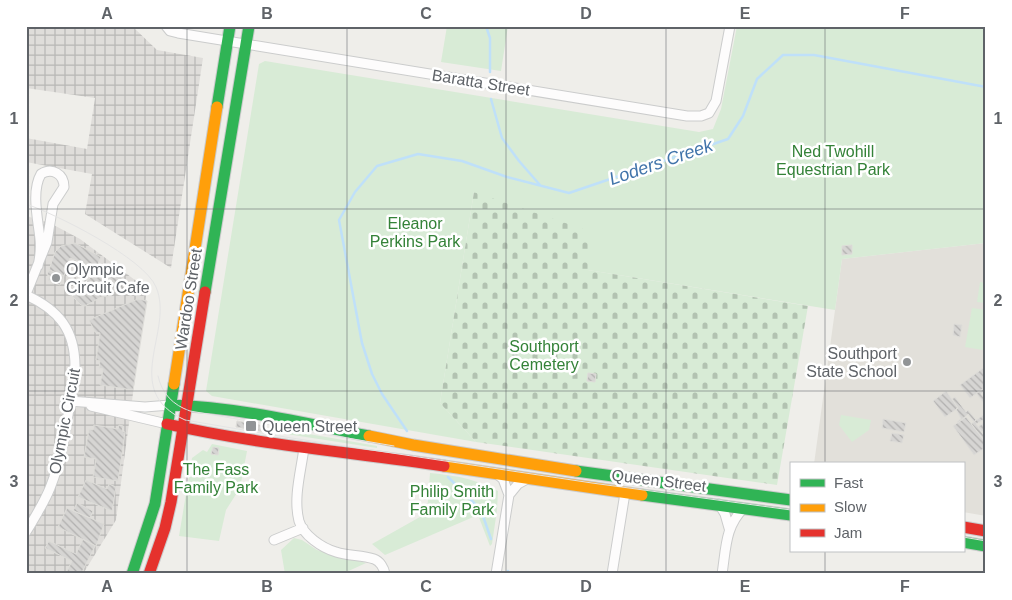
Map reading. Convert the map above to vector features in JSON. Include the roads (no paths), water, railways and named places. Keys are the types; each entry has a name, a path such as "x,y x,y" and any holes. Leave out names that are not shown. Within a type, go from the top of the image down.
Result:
{"street":[{"name":"Baratta Street","path":"166,26 170,31 178,33 688,116 709,114 716,101 730,26"},
{"name":"Wardoo Street","path":"132,574 155,504 230,26"},
{"name":"Wardoo Street","path":"149,574 168,516 249,26"},
{"path":"26,294 38,266 48,242 53,204 64,186 64,180 60,175 50,171 41,174 37,182 36,208 40,248 38,266"},
{"name":"Olympic Circuit","path":"26,294 48,307 58,316 70,335 74,348 75,367 74,401 59,462 42,506 26,532"},
{"path":"74,401 146,407 170,405"},
{"path":"74,401 112,412 167,424"},
{"name":"Queen Street","path":"170,405 187,405 293,421 413,445 560,469 790,500"},
{"name":"Queen Street","path":"167,424 202,432 304,448 367,454 625,493 790,515"},
{"path":"304,448 296,504 303,528 320,544 336,552 376,560 384,568 385,574"},
{"path":"496,473 502,478 509,495"},
{"path":"496,574 509,495 518,484 529,479"},
{"path":"612,574 625,493"},
{"path":"719,504 726,514 729,528 722,574"},
{"path":"729,528 736,516 744,508"},
{"path":"964,527 986,531"},
{"path":"274,540 303,528"},
{"path":"964,542 986,546"}],"waterway":[{"name":"Loders Creek","path":"486,26 490,38 490,72"},
{"name":"Loders Creek","path":"407,431 382,394 372,374 362,343 339,220 355,192 377,166 418,154 462,161 507,177 569,193 728,139 743,116 757,79 783,55 814,55 986,87"},
{"name":"Loders Creek","path":"491,99 502,138 540,185"},
{"path":"448,477 476,505 483,516 491,539"}],"tram line":[{"path":"26,204 98,238 135,263 148,276 156,287 160,304 152,376 155,393 166,407 185,420 285,437 592,483 790,510"},
{"path":"158,376 162,388 169,398 178,406 190,411 394,446"},
{"path":"964,537 986,541"}],"place":[{"name":"Olympic Circuit Cafe","path":"56,278"},
{"name":"Southport State School","path":"907,362"},
{"name":"Queen Street","path":"251,426"}],"park label":[{"name":"Ned Twohill Equestrian Park","path":"833,160"},
{"name":"Eleanor Perkins Park","path":"415,232"},
{"name":"Southport Cemetery","path":"544,355"},
{"name":"The Fass Family Park","path":"216,478"},
{"name":"Philip Smith Family Park","path":"452,500"}]}
